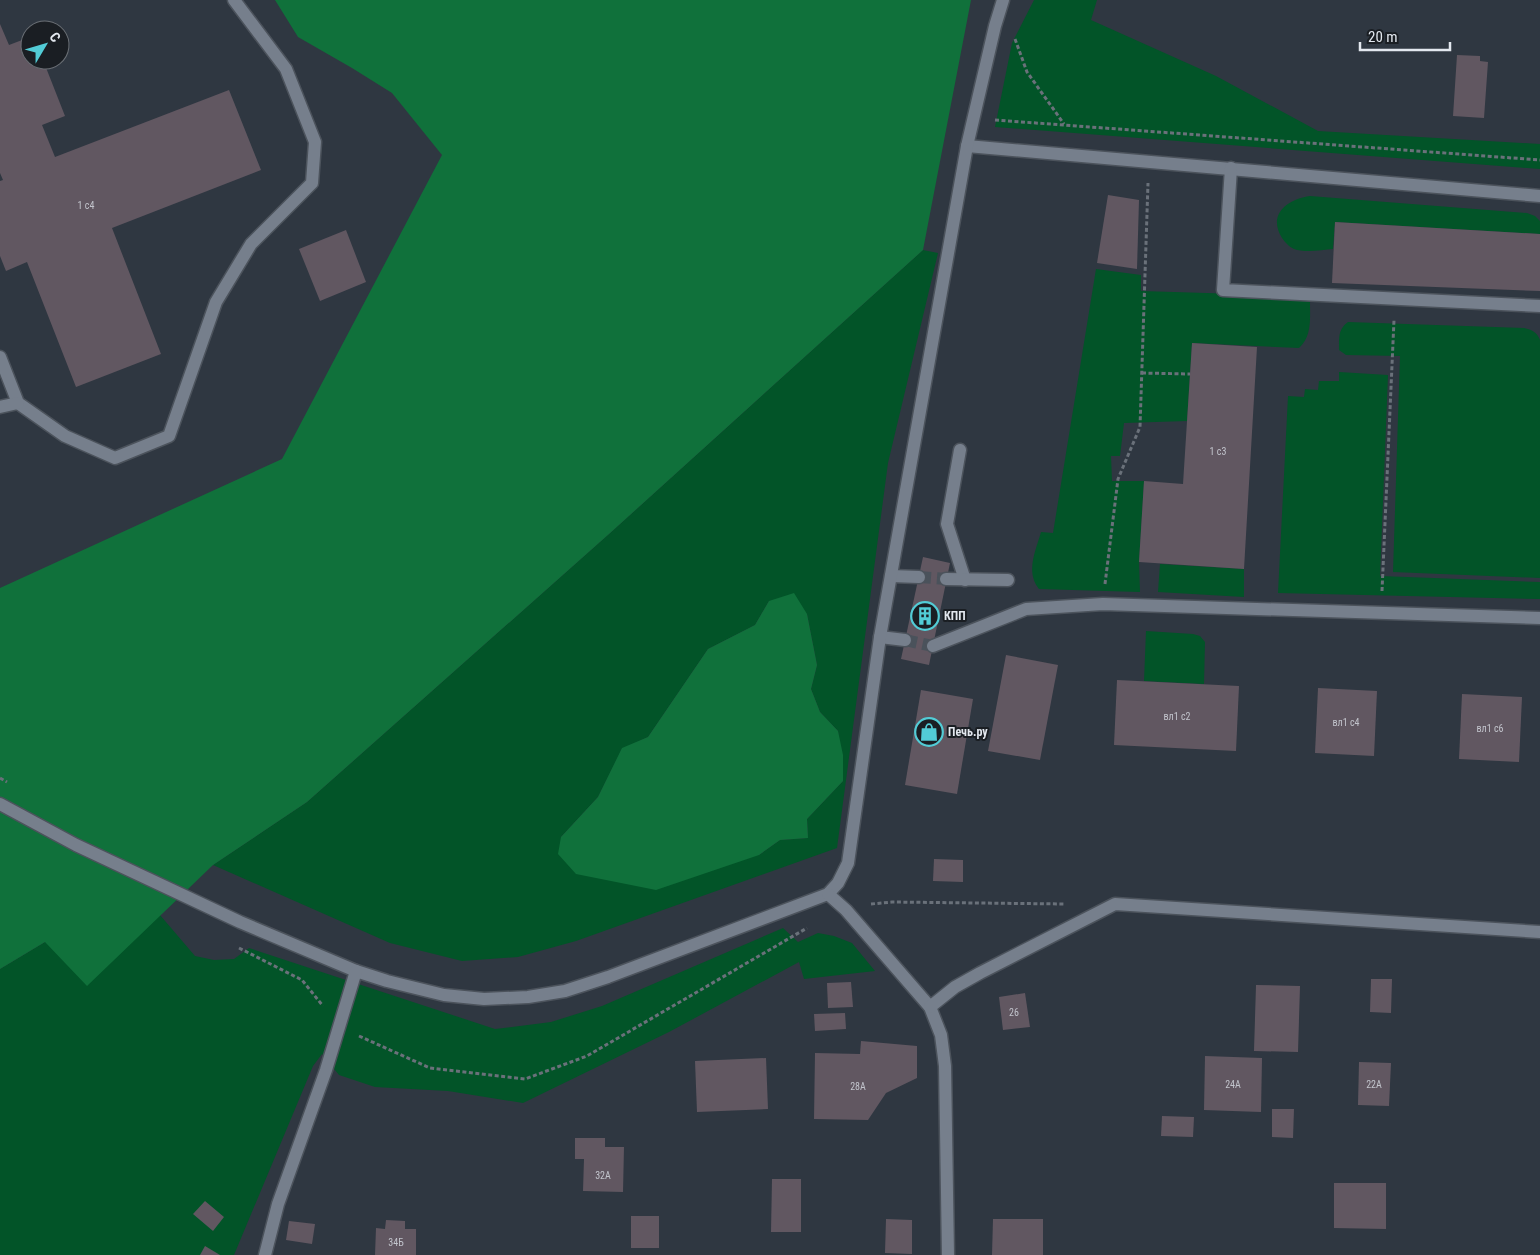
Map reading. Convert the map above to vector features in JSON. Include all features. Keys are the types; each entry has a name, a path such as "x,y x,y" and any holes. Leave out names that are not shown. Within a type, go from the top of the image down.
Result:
{"street":[{"path":"0,357 18,404 65,436 115,458 169,436 216,302 251,244 312,183 315,142 286,69 234,0"},
{"path":"0,804 76,845 216,911 356,970 387,981 444,995 484,999 528,997 565,991 608,977 828,894 838,883 848,863 880,637 967,146 995,26 1003,0"},
{"path":"967,146 1540,196"},
{"path":"1232,168 1223,290 1540,306"},
{"path":"0,407 18,404"},
{"path":"960,450 947,524 965,580"},
{"path":"891,576 919,576"},
{"path":"946,579 1008,580"},
{"path":"933,646 1026,609 1103,604 1540,618"},
{"path":"880,637 905,640"},
{"path":"828,894 846,910 930,1007 941,1035 945,1066 948,1255"},
{"path":"930,1007 955,987 980,972 1115,904 1540,932"},
{"path":"265,1255 278,1204 326,1070 356,970"}],"path":[{"path":"1015,37 1027,72 1064,125"},
{"path":"973,119 1540,160"},
{"path":"1103,604 1118,479 1140,427 1149,161"},
{"path":"1382,613 1396,299"},
{"path":"1142,373 1190,374"},
{"path":"865,905 892,902 1066,904"}],"green space":[{"path":"275,0 971,0 923,250 609,534 307,802 213,865 87,986 45,942 0,969 0,588 282,459 442,155 392,93 298,37"},
{"path":"1034,0 1097,0 1091,20 1216,76 1318,131 1540,144 1540,169 995,127 1012,43"},
{"path":"1310,196 1527,213 1535,216 1540,221 1540,234 1335,222 1333,249 1303,251 1294,249 1286,243 1278,229 1277,222 1278,215 1288,204 1294,200"},
{"path":"923,250 938,253 888,463 837,848 576,941 518,957 462,961 390,943 213,865 307,802 609,534","holes":["769,601 807,614 817,665 811,689 820,712 838,731 843,781 807,819 808,838 780,840 759,855 561,837 598,797 622,749 648,737 708,649 755,625"]},
{"path":"1096,269 1141,275 1141,291 1302,296 1310,302 1308,333 1299,348 1192,343 1187,421 1124,423 1120,456 1111,456 1112,481 1144,481 1139,562 1140,592 1039,589 1035,582 1032,568 1034,553 1041,532 1053,533"},
{"path":"1348,322 1524,328 1536,333 1540,340 1540,578 1393,572 1400,356 1346,355 1339,350 1339,338 1342,328"},
{"path":"1339,372 1388,375 1380,576 1540,582 1540,599 1278,593 1288,396 1304,397 1305,389 1318,390 1319,381 1339,381"},
{"path":"1160,564 1244,569 1244,597 1158,592"},
{"path":"794,593 807,614 817,665 811,689 820,712 838,731 843,755 843,781 807,819 808,838 780,840 759,855 656,890 576,874 558,854 561,837 598,797 622,748 648,737 708,649 755,625 769,601"},
{"path":"1146,631 1200,636 1205,642 1204,684 1144,681"},
{"path":"160,915 195,956 214,960 234,959 249,948 495,1029 551,1022 602,1006 783,928 798,942 818,933 834,936 852,943 875,971 804,979 799,962 669,1032 523,1103 448,1091 375,1087 339,1075 322,1054 313,1066 234,1255 0,1255 0,969 45,942 143,931"}],"building":[{"path":"0,24 9,45 20,41 20,70 47,70 65,116 42,125 55,157 229,90 261,170 112,228 161,354 76,387 27,262 6,271 0,256 0,181 3,180 0,173"},
{"path":"1457,55 1480,56 1480,61 1488,62 1484,118 1453,116"},
{"path":"1108,195 1139,200 1137,269 1097,263"},
{"path":"1335,222 1540,234 1540,291 1332,283"},
{"path":"346,230 366,282 320,301 299,249"},
{"path":"1192,343 1257,347 1244,569 1139,562 1144,481 1183,484"},
{"name":"КПП","path":"923,557 950,563 929,665 901,659"},
{"path":"1006,655 1058,665 1040,760 988,751"},
{"path":"1117,680 1239,686 1236,751 1114,745"},
{"path":"1318,688 1377,691 1374,756 1315,753"},
{"path":"921,690 973,699 957,794 905,785"},
{"path":"1462,694 1522,697 1519,762 1459,759"},
{"path":"934,859 963,860 963,882 933,881"},
{"path":"1371,979 1392,979 1391,1013 1370,1012"},
{"path":"851,982 853,1007 828,1008 827,983"},
{"path":"1256,985 1300,986 1298,1052 1254,1051"},
{"path":"1025,993 1030,1027 1003,1030 999,997"},
{"path":"845,1013 846,1029 815,1031 814,1014"},
{"path":"861,1041 917,1046 917,1078 886,1093 868,1120 814,1119 815,1053 860,1054"},
{"path":"1205,1056 1262,1058 1261,1112 1204,1110"},
{"path":"766,1058 768,1109 697,1112 695,1061"},
{"path":"1359,1062 1391,1063 1389,1106 1358,1105"},
{"path":"1272,1109 1294,1109 1293,1138 1272,1137"},
{"path":"1162,1116 1194,1117 1193,1137 1161,1136"},
{"path":"575,1138 605,1138 605,1147 624,1147 623,1192 583,1191 584,1159 575,1159"},
{"path":"772,1179 801,1179 801,1232 771,1232"},
{"path":"1334,1183 1386,1183 1386,1229 1334,1228"},
{"path":"205,1201 224,1217 213,1231 193,1214"},
{"path":"631,1216 659,1216 659,1248 631,1248"},
{"path":"886,1219 912,1220 912,1254 885,1253"},
{"path":"993,1219 1043,1219 1043,1255 992,1255"},
{"path":"386,1220 405,1221 405,1229 416,1229 416,1255 375,1255 376,1228 385,1229"},
{"path":"289,1221 315,1224 312,1244 286,1240"},
{"path":"205,1246 220,1255 200,1255"}],"tunnel":[{"path":"919,577 946,579"},
{"path":"905,640 933,646"}],"place":[{"name":"КПП","path":"925,616"},
{"name":"Печь.ру","path":"929,732"}]}
